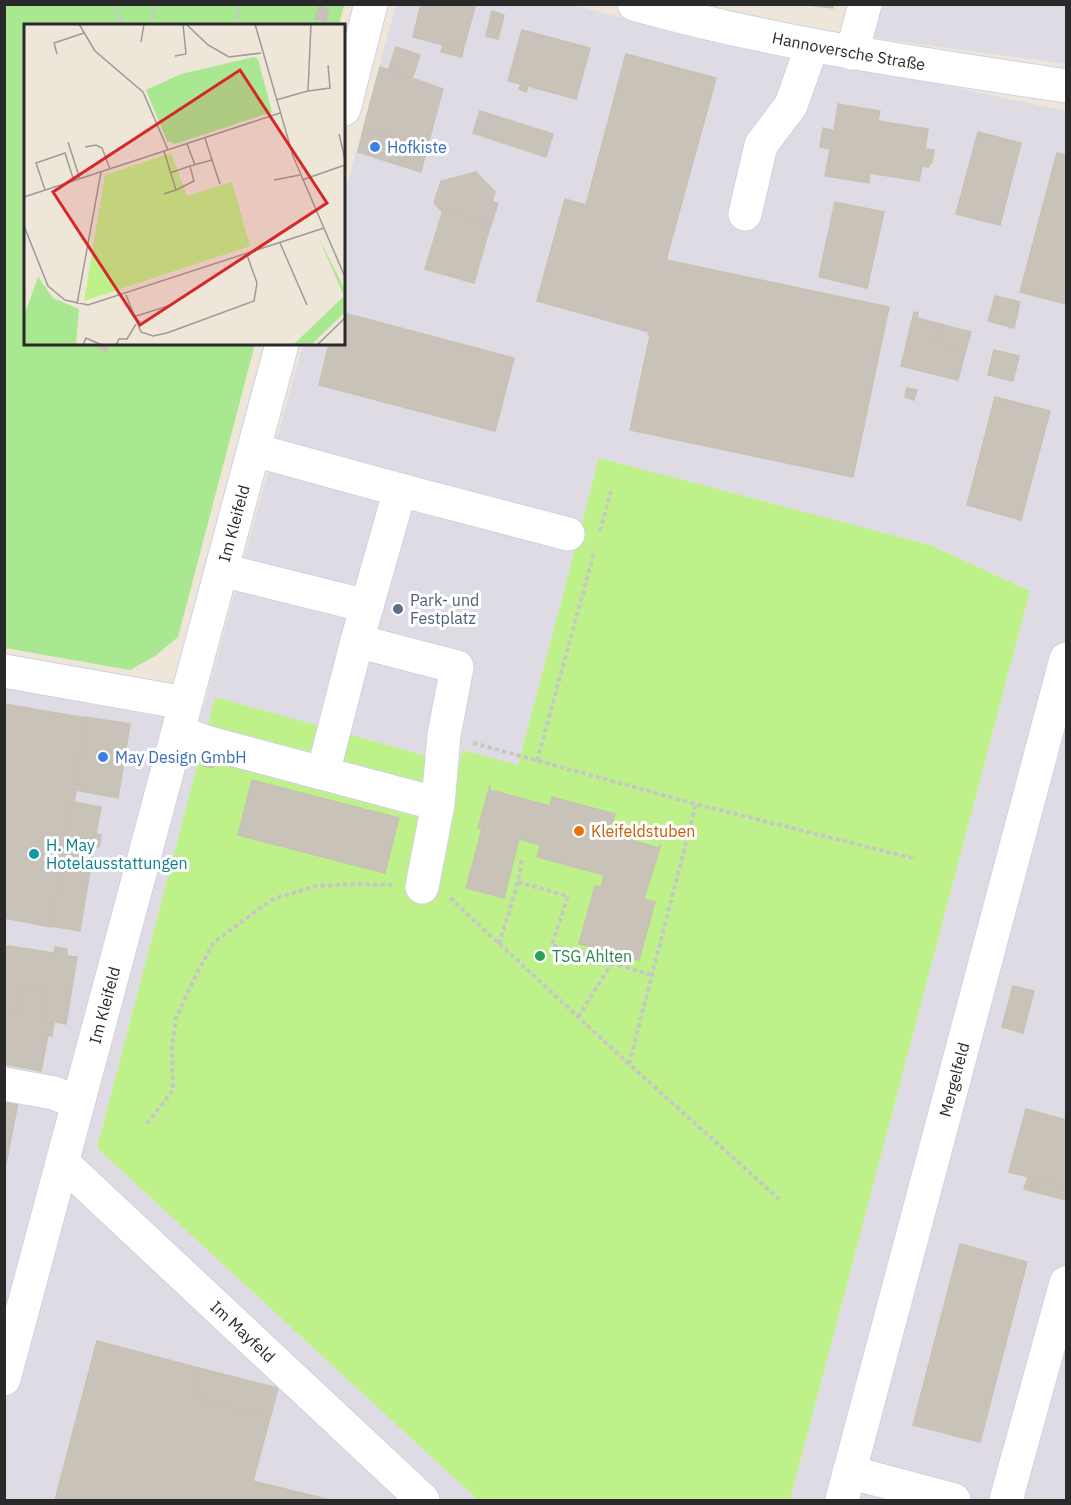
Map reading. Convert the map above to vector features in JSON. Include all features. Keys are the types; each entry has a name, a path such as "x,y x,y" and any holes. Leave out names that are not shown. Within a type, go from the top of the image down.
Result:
{"street":[{"path":"345,105 371,4"},
{"name":"Hannoversche Straße","path":"634,4 680,17 812,46 1066,86"},
{"path":"852,53 865,4"},
{"path":"745,214 761,145 790,105 812,46"},
{"name":"Im Kleifeld","path":"4,1379 14,1305 62,1162 282,345"},
{"path":"254,450 587,539"},
{"path":"322,773 400,489"},
{"path":"222,570 367,606"},
{"path":"357,640 458,667 444,735 438,804 422,887"},
{"name":"Mergelfeld","path":"846,1486 1066,659"},
{"path":"4,671 182,717 209,743 438,804"},
{"path":"4,1084 54,1093 78,1103"},
{"name":"Im Mayfeld","path":"62,1162 423,1500"},
{"path":"1006,1500 1066,1283"},
{"path":"846,1486 954,1500"}],"path":[{"path":"113,4 123,24"},
{"path":"151,24 157,4"},
{"path":"237,24 238,4"},
{"path":"537,761 587,539 611,491"},
{"path":"444,735 696,804 916,859"},
{"path":"629,1064 696,804"},
{"path":"499,944 518,882 522,859"},
{"path":"518,882 568,896 552,945 652,975"},
{"path":"147,1124 173,1090 172,1046 176,1018 214,942 273,899 316,886 356,884 422,887 448,897 779,1198"},
{"path":"578,1017 612,963"}],"shaded area":[{"path":"396,5 575,5 610,15 1066,111 1066,1500 790,1500 1030,591 930,545 599,458 518,765 464,750 460,765 215,697 97,1148 478,1500 5,1500 4,688 199,724 303,345 345,345 345,192"},
{"path":"871,5 1066,5 1066,64 862,36"}],"green space":[{"path":"4,5 344,5 339,24 24,24 24,345 255,345 178,637 155,656 130,670 5,648"},
{"name":"TSG Ahlten","path":"599,458 930,545 1030,591 790,1500 478,1500 97,1148 215,697 459,765 463,750 518,765"}],"building":[{"path":"421,4 466,4 475,7 463,50 413,37"},
{"path":"799,4 833,4 833,8"},
{"path":"319,6 329,9 326,22 315,19"},
{"path":"492,11 504,15 498,39 486,36"},
{"path":"522,30 590,48 576,99 528,86 526,92 519,89 521,84 508,81"},
{"path":"443,44 463,50 462,57 441,52"},
{"path":"396,47 420,55 412,79 388,71"},
{"path":"626,54 716,78 666,260 889,307 853,477 630,430 649,332 537,301 565,199 586,205"},
{"path":"380,67 443,89 427,148 364,127"},
{"path":"838,104 880,111 878,121 928,129 925,149 934,150 932,163 929,167 922,166 919,181 870,173 869,183 825,176 830,149 820,147 823,128 834,131"},
{"path":"480,111 553,134 546,157 473,133"},
{"path":"364,127 427,148 421,172 358,152"},
{"path":"978,132 1021,143 1000,225 956,214"},
{"path":"1057,153 1066,155 1066,304 1020,292"},
{"path":"476,172 495,192 492,202 498,203 491,225 442,211 434,203 441,181"},
{"path":"835,202 884,212 867,288 819,277"},
{"path":"443,210 487,223 480,243 485,244 474,283 425,269"},
{"path":"487,223 491,224 485,244 480,243"},
{"path":"995,296 1020,302 1014,328 988,321"},
{"path":"914,312 918,313 917,318 940,324 935,341 966,349 958,380 901,366"},
{"path":"345,313 514,358 495,431 319,385 329,345 345,345"},
{"path":"940,324 971,332 966,349 935,341"},
{"path":"89,345 109,345 107,351"},
{"path":"994,350 1019,356 1013,381 988,375"},
{"path":"907,388 917,390 914,400 905,397"},
{"path":"995,397 1050,411 1021,520 967,505"},
{"name":"H. May Hotelausstattungen","path":"4,704 87,718 51,927 4,918"},
{"path":"85,717 130,724 118,798 74,790 87,718"},
{"path":"205,758 215,761 213,768 203,766"},
{"path":"252,780 399,818 385,873 238,835"},
{"path":"490,785 490,790 550,806 552,797 615,814 609,834 659,848 661,844 644,899 655,902 639,960 579,944 595,886 601,887 604,875 537,857 540,845 519,839 504,898 466,888 482,829 478,828"},
{"path":"74,790 76,791 74,802 101,807 96,834 101,835 99,847 94,846 80,931 51,926"},
{"path":"4,946 9,946 4,974"},
{"path":"9,946 54,953 55,947 67,949 67,956 77,957 66,1024 43,1020 48,993 21,988 17,1015 4,1013 4,974"},
{"path":"1013,986 1034,991 1023,1033 1002,1027"},
{"path":"21,988 48,993 43,1020 54,1022 52,1036 48,1035 41,1071 4,1064 4,1013 17,1015"},
{"path":"4,1099 18,1102 6,1164 4,1164"},
{"path":"1026,1109 1066,1120 1066,1187 1009,1172"},
{"path":"1028,1177 1066,1187 1066,1200 1024,1189"},
{"path":"960,1244 1027,1262 980,1442 913,1425"},
{"path":"97,1341 199,1368 192,1397 270,1418 253,1481 330,1500 55,1500"},
{"path":"199,1368 278,1388 270,1418 192,1397"}],"place":[{"name":"Hofkiste","path":"375,147"},
{"name":"Park- und Festplatz","path":"398,609"},
{"name":"May Design GmbH","path":"103,757"},
{"name":"Kleifeldstuben","path":"579,831"},
{"name":"H. May Hotelausstattungen","path":"34,854"},
{"name":"TSG Ahlten","path":"540,956"}]}
